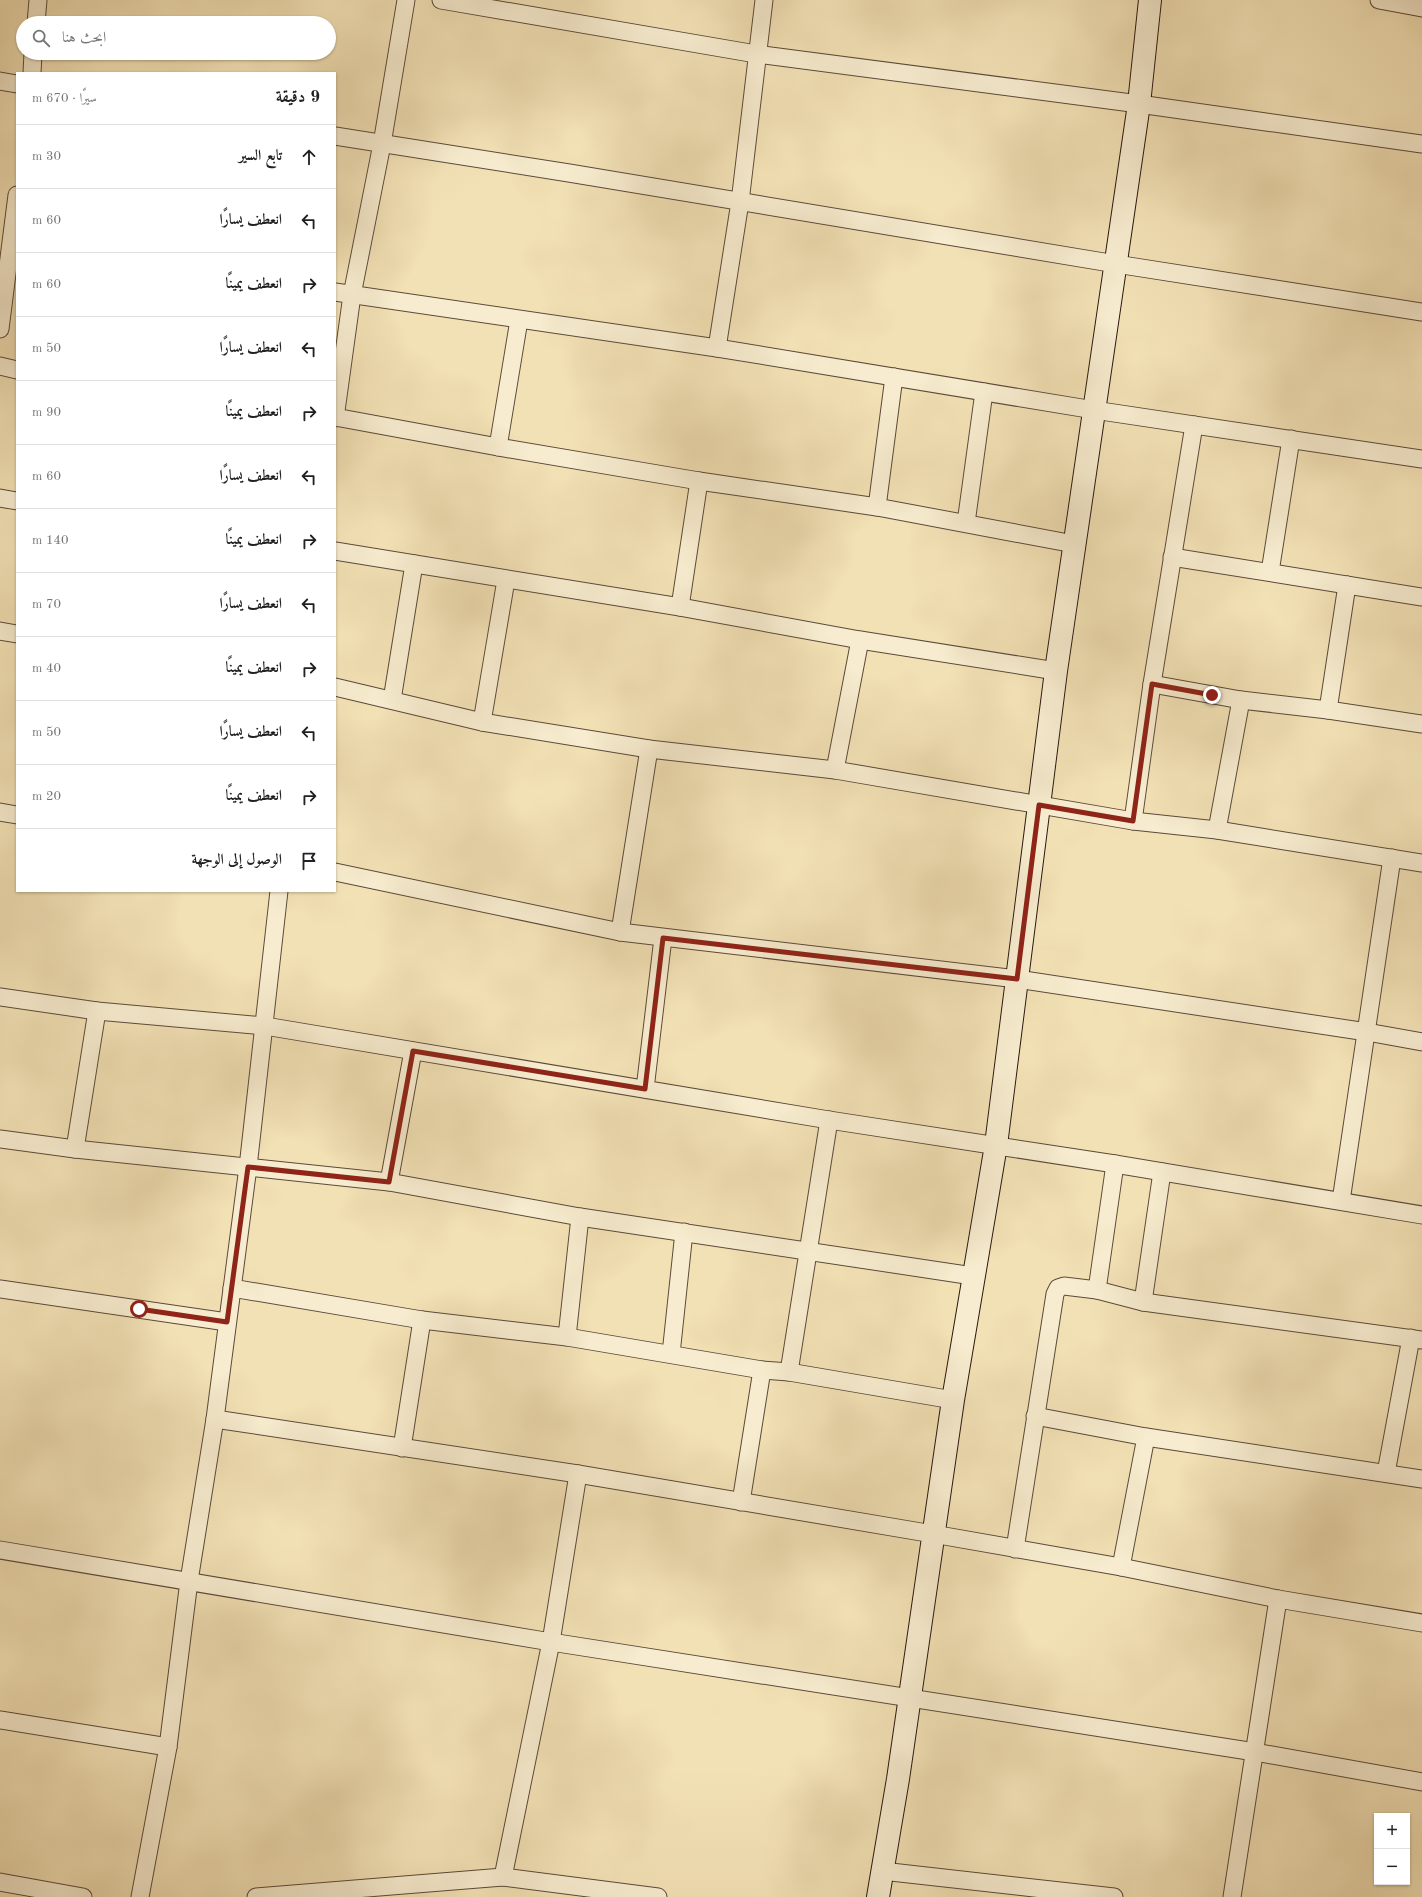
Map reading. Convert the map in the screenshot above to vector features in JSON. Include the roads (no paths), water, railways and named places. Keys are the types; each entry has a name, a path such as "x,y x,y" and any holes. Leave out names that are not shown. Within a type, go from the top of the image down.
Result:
{"street":[{"path":"37,16 38,0"},
{"path":"336,410 352,295 382,144 406,0"},
{"path":"441,0 756,54 1139,104 1422,144"},
{"path":"717,348 740,202 756,54 764,0"},
{"path":"878,1897 953,1400 996,1145 1056,671 1139,104 1150,0"},
{"path":"1379,0 1422,8"},
{"path":"32,72 33,60"},
{"path":"0,81 16,84"},
{"path":"336,136 914,229 1116,264 1422,312"},
{"path":"0,329 14,238 16,209"},
{"path":"336,292 717,348 1094,410 1422,459"},
{"path":"498,448 519,320"},
{"path":"0,366 16,370"},
{"path":"877,507 894,377"},
{"path":"966,523 984,392"},
{"path":"336,417 498,448 699,481 877,507 1074,544"},
{"path":"1133,821 1152,684 1194,425"},
{"path":"1270,572 1291,439"},
{"path":"680,607 699,481"},
{"path":"0,498 16,501"},
{"path":"336,551 506,580 680,607 860,640 1056,671"},
{"path":"1172,557 1422,597"},
{"path":"392,700 414,564"},
{"path":"482,722 506,580"},
{"path":"1328,710 1347,585"},
{"path":"0,631 16,634"},
{"path":"835,770 860,640"},
{"path":"1152,684 1241,700 1328,710 1422,724"},
{"path":"336,687 482,722 649,749 835,770 1133,821 1217,830 1422,863"},
{"path":"1217,830 1241,700"},
{"path":"620,932 649,749"},
{"path":"0,812 16,815"},
{"path":"1341,1201 1392,858"},
{"path":"336,872 620,932 1017,979 1367,1032 1422,1042"},
{"path":"140,1897 168,1747 189,1580 215,1419 248,1167 279,892"},
{"path":"645,1089 663,938"},
{"path":"0,997 97,1012 265,1026 829,1120 1115,1164 1422,1215"},
{"path":"75,1149 97,1012"},
{"path":"389,1182 413,1051"},
{"path":"789,1372 829,1120"},
{"path":"0,1139 75,1149 389,1182 580,1217 809,1250 973,1276"},
{"path":"1097,1290 1115,1164"},
{"path":"1144,1302 1162,1172"},
{"path":"567,1337 580,1217"},
{"path":"671,1354 684,1232"},
{"path":"1015,1549 1055,1294 1058,1288 1064,1286 1097,1290 1144,1302 1416,1339 1386,1473"},
{"path":"232,1288 422,1320 567,1337 762,1370 789,1372 953,1400"},
{"path":"0,1289 227,1322"},
{"path":"402,1448 422,1320"},
{"path":"741,1502 762,1370"},
{"path":"1035,1416 1146,1437 1422,1479"},
{"path":"215,1419 578,1474 1120,1567 1278,1599 1422,1623"},
{"path":"1120,1567 1146,1437"},
{"path":"503,1877 551,1642 578,1474"},
{"path":"0,1550 189,1580 551,1642 1255,1752 1422,1782"},
{"path":"1232,1897 1278,1599"},
{"path":"0,1720 168,1747"},
{"path":"882,1871 1114,1897"},
{"path":"256,1897 503,1877 658,1897"},
{"path":"0,1882 83,1897"}]}
